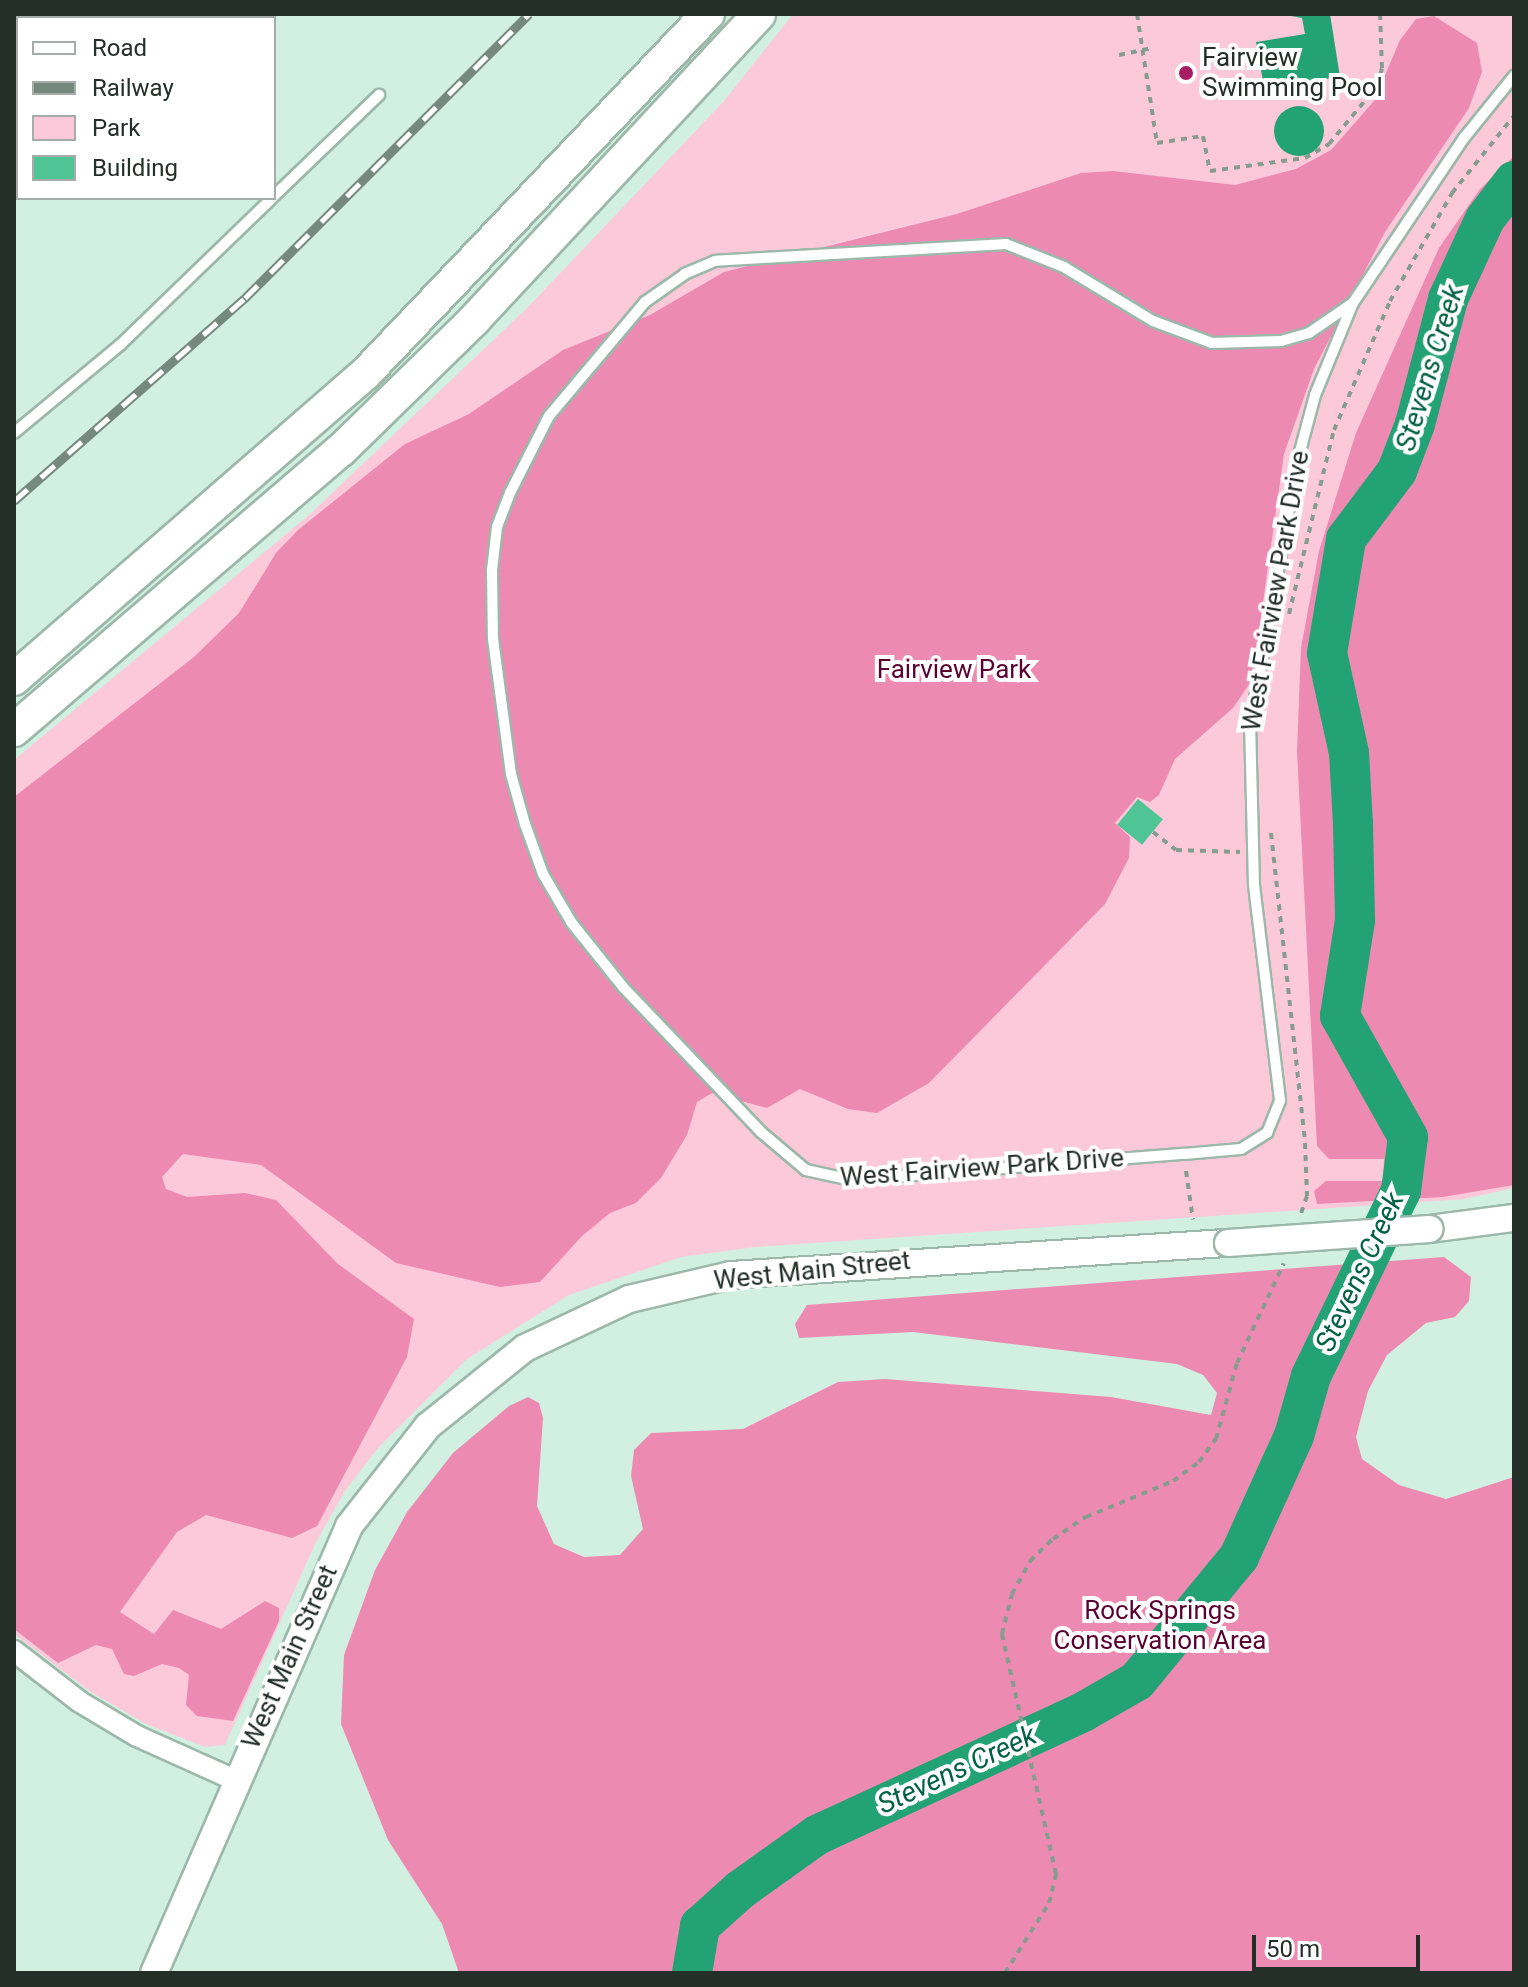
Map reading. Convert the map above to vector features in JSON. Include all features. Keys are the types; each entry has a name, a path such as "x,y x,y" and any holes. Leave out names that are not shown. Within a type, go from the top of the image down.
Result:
{"main road":[{"path":"14,679 366,373 708,14"},
{"path":"14,730 341,450 474,320 759,14"}],"street":[{"name":"West Main Street","path":"154,1973 235,1780 349,1526 428,1426 525,1348 629,1299 731,1275 1430,1229 1514,1218"},
{"path":"14,1651 80,1702 137,1736 235,1780"}],"lane":[{"name":"West Fairview Park Drive","path":"1353,303 1309,333 1281,341 1212,343 1153,321 1064,267 1006,244 715,261 685,274 645,302 580,374 530,449 497,527 492,570 493,639 511,774 543,874 571,922 623,987 768,1139 806,1170 851,1180 1184,1154 1254,1143 1267,1133 1280,1100 1252,852 1251,716 1295,474 1315,395 1353,303 1464,138 1514,76"},
{"path":"276,194 379,95"},
{"path":"14,433 120,345 270,200"}],"path":[{"path":"1137,14 1157,143 1203,136 1210,171 1305,158 1335,138 1378,85 1382,68 1380,14"},
{"path":"1119,55 1153,48"},
{"path":"1153,832 1176,850 1252,852"},
{"path":"1184,1154 1193,1220"},
{"path":"1005,1973 1049,1903 1056,1874 1041,1788 1013,1684"}],"green space":[{"name":"Fairview Park","path":"793,14 1514,14 1514,1188 1464,1199 755,1247 681,1257 569,1295 467,1359 378,1448 345,1491 315,1544 225,1745 205,1747 146,1724 91,1692 14,1634 14,760 309,515 526,309 724,101"},
{"name":"Fairview Park","path":"1434,16 1477,43 1482,72 1469,108 1385,232 1314,369 1284,454 1252,680 1233,708 1175,759 1159,795 1150,802 1137,797 1115,823 1130,837 1129,858 1105,904 929,1083 877,1113 848,1109 800,1089 767,1108 712,1093 697,1102 687,1135 661,1178 636,1203 610,1213 582,1236 540,1282 500,1287 396,1263 261,1165 183,1154 162,1177 166,1189 187,1197 245,1193 276,1200 338,1264 414,1319 407,1357 317,1526 292,1538 206,1515 177,1532 120,1612 154,1634 173,1610 221,1629 265,1601 279,1608 279,1621 233,1721 197,1716 186,1705 189,1675 179,1668 162,1664 134,1676 124,1674 112,1649 96,1645 58,1663 14,1629 14,797 194,657 239,613 276,553 298,530 405,444 469,414 563,350 650,315 724,272 957,214 1081,173 1113,171 1235,185 1296,169 1331,150 1374,101 1400,40 1416,19"},
{"path":"1514,156 1514,1185 1443,1197 1317,1204 1314,1191 1326,1181 1383,1181 1384,1159 1329,1159 1317,1146 1297,751 1301,648 1319,551 1356,433 1439,248 1480,189"},
{"name":"Rock Springs Conservation Area","path":"1444,1257 1471,1277 1469,1301 1455,1317 1426,1323 1387,1355 1368,1391 1356,1437 1362,1459 1399,1485 1446,1499 1514,1477 1514,1973 459,1973 442,1924 388,1840 341,1724 344,1655 375,1570 407,1512 453,1453 509,1406 528,1397 539,1403 543,1418 537,1506 554,1544 584,1557 620,1555 643,1529 631,1476 634,1450 651,1433 743,1429 838,1382 885,1379 1111,1397 1211,1415 1217,1393 1203,1375 1177,1364 913,1332 799,1338 795,1324 807,1305"}],"shaded area":[{"path":"1280,14 1330,14 1340,77 1264,87 1256,42 1305,34 1302,18"},
{"path":"1299,106 1317,113 1324,131 1317,149 1299,156 1281,149 1274,131 1281,113"}],"building":[{"path":"1138,799 1163,819 1142,845 1117,825"}],"waterway":[{"name":"Stevens Creek","path":"692,1973 700,1926 740,1890 817,1835 1083,1712 1137,1681 1239,1557 1294,1436 1311,1376 1401,1191 1408,1137 1340,1016 1355,920 1353,824 1349,753 1327,653 1346,539 1397,471 1415,424 1448,299 1485,219 1514,181"}],"railway":[{"path":"14,501 245,298 529,14"}],"place":[{"name":"Fairview Swimming Pool","path":"1186,73"}]}
